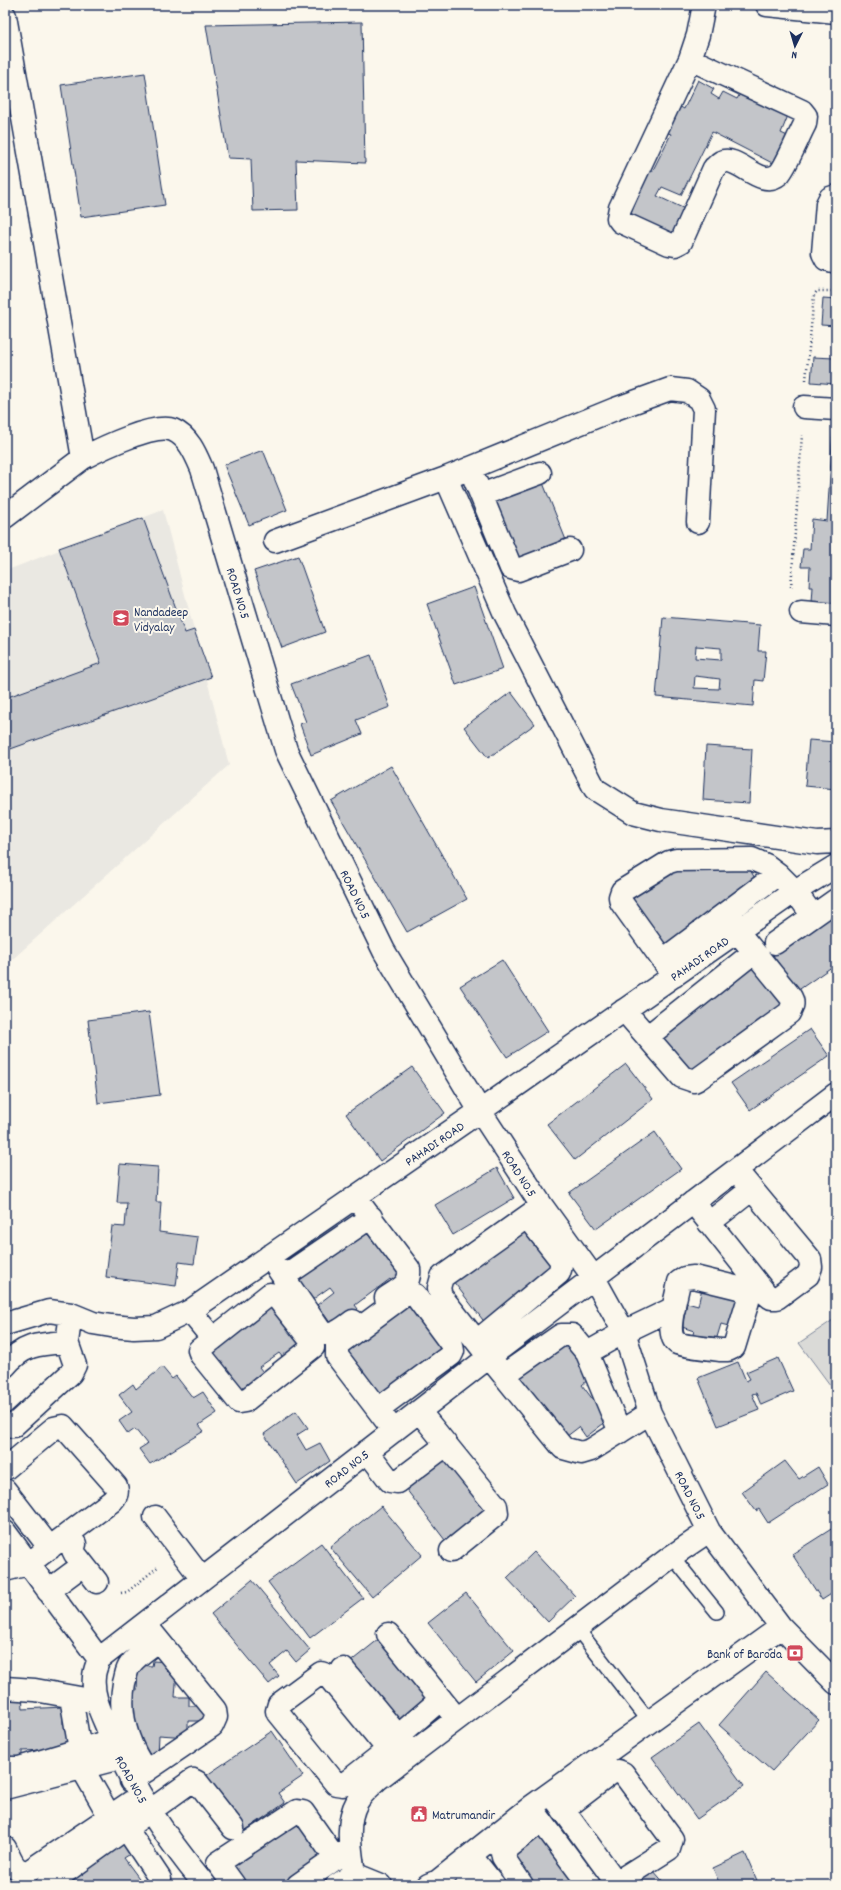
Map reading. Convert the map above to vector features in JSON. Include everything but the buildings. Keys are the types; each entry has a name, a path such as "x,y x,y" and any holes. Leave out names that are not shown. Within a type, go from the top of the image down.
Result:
{"street":[{"path":"690,60 802,111 806,116 805,124 780,173 772,178 765,178 730,161 722,162 714,168 681,242 675,245 669,244 621,222 618,218 620,208 690,60 698,36 704,5"},
{"path":"767,5 836,12"},
{"path":"5,16 83,458"},
{"path":"836,196 830,198 827,204 823,253 826,259 836,262"},
{"path":"274,541 446,478 615,409 670,389 687,391 699,399 704,409 698,522"},
{"path":"804,406 836,409"},
{"name":"ROAD NO.5","path":"5,517 83,458 117,441 160,429 173,430 185,439 195,452 202,469 286,750 384,951 480,1111 534,1211 594,1278 624,1332 650,1413 709,1531 781,1627 836,1683"},
{"path":"470,468 511,568 518,570 570,550"},
{"path":"481,495 540,473"},
{"path":"446,478 505,614 595,789 632,813 661,820 817,843 836,842"},
{"path":"801,612 836,615"},
{"path":"668,968 621,902 620,896 622,891 669,862 676,860 752,859 766,865 778,874 795,891 814,916"},
{"name":"PAHADI ROAD","path":"5,1324 48,1311 71,1314 93,1323 134,1328 156,1326 190,1311 624,1010 668,968 737,923 795,891 836,866"},
{"path":"624,1010 682,1077 694,1081 789,1012 792,1007 793,1000 754,952 737,923 778,874"},
{"path":"775,943 836,900"},
{"path":"647,1037 754,952"},
{"name":"ROAD NO.5","path":"196,1874 167,1836 142,1790 116,1749 100,1710 94,1677 99,1659 151,1632 202,1579 425,1407 483,1349 552,1310 836,1094"},
{"path":"693,1202 766,1294 771,1298 777,1298 808,1275 811,1267 810,1259 736,1170"},
{"path":"710,1223 752,1189"},
{"path":"269,1256 322,1333 328,1335 335,1334 407,1283 410,1277 409,1269 355,1196"},
{"path":"483,1349 538,1291 559,1273 562,1263 534,1211 442,1277 439,1288 441,1296 483,1349 563,1448 581,1453 592,1450 650,1413"},
{"path":"283,1277 371,1217"},
{"path":"234,1280 256,1305"},
{"path":"538,1291 552,1310"},
{"path":"270,1294 275,1295 312,1342 312,1350 245,1401 239,1402 200,1353 201,1348 256,1305 270,1294"},
{"path":"378,1409 451,1355 453,1350 452,1345 415,1295 408,1294 402,1297 337,1346 338,1356 394,1431"},
{"path":"587,1354 624,1332 674,1308"},
{"path":"190,1311 213,1339"},
{"path":"5,1425 13,1426 71,1373 75,1365 67,1342 71,1314"},
{"path":"504,1375 561,1335 572,1335 587,1354 620,1432"},
{"path":"5,1366 22,1350 37,1344 67,1342"},
{"path":"415,1381 425,1407 446,1445 496,1506 497,1513 451,1551"},
{"path":"5,1469 54,1428 63,1426 116,1486 118,1491 116,1497 28,1564 5,1570"},
{"path":"367,1451 390,1481 397,1482 446,1445"},
{"path":"5,1490 50,1548"},
{"path":"155,1517 202,1579"},
{"path":"381,1885 345,1879 343,1853 356,1803 357,1787 386,1762 412,1753 672,1556 709,1531"},
{"path":"5,1532 99,1659"},
{"path":"75,1544 73,1550 75,1554 96,1582"},
{"path":"48,1591 83,1565"},
{"path":"428,1885 479,1875 536,1814 557,1802 596,1773 649,1721 781,1627"},
{"path":"46,1885 118,1823 142,1790 212,1726 216,1717 215,1710 151,1632 127,1670 124,1688 123,1713 126,1731 136,1756 142,1790"},
{"path":"388,1634 457,1719"},
{"path":"343,1669 412,1753"},
{"path":"357,1787 336,1784 278,1713 277,1711 279,1704 318,1675 327,1675 385,1745 386,1762"},
{"path":"5,1688 16,1687 71,1697 100,1710"},
{"path":"71,1697 81,1759 118,1823 143,1853 157,1882 196,1874 218,1863 297,1811 303,1812 343,1853"},
{"path":"398,1736 441,1699"},
{"path":"76,1723 100,1710"},
{"path":"5,1788 81,1759 116,1749"},
{"path":"5,1768 19,1768 81,1759"},
{"path":"557,1802 613,1878 623,1878 669,1849 672,1839 623,1773 618,1771 610,1774 596,1773"},
{"path":"142,1790 193,1780 197,1782 233,1828"},
{"path":"522,1885 503,1857 502,1852 536,1814"},
{"path":"536,1814 589,1885"},
{"path":"5,1848 16,1869 23,1872 29,1871 118,1823"},
{"path":"143,1853 167,1836"},
{"path":"298,1885 343,1853"},
{"path":"218,1863 234,1885"}],"lane":[{"path":"672,1556 717,1612"},
{"path":"576,1628 649,1721"}],"path":[{"path":"801,612 794,610 791,606 790,600 804,406 814,295 817,291 822,290 836,291"},
{"path":"96,1582 102,1589 117,1593 127,1592 180,1550"}],"shaded area":[{"path":"163,510 229,765 5,966 5,571"},
{"path":"836,1318 836,1393 799,1343"}],"place":[{"name":"Nandadeep Vidyalay","path":"121,618"},
{"name":"Bank of Baroda","path":"795,1653"},
{"name":"Matrumandir","path":"419,1814"}]}
